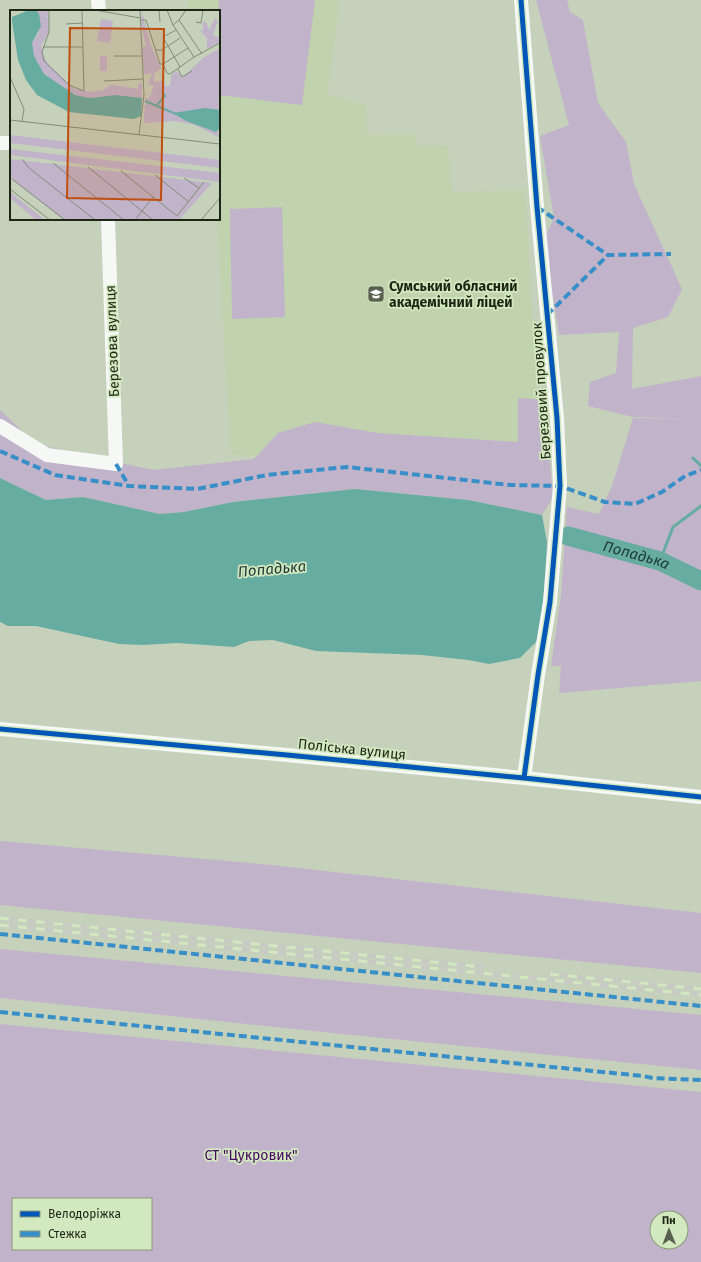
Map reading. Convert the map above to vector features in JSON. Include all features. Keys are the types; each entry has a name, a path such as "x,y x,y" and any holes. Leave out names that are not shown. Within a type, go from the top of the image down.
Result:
{"street":[{"path":"98,0 99,10"},
{"name":"Березовий провулок","path":"521,0 537,207 556,411 560,486 550,602 538,675 524,778"},
{"name":"Березова вулиця","path":"0,426 47,455 116,464 108,220"},
{"name":"Поліська вулиця","path":"0,729 295,755 701,797"}],"shaded area":[{"name":"Сумський обласний академічний ліцей","path":"189,0 340,0 327,95 366,105 367,135 416,134 417,147 448,145 452,192 525,190 541,464 231,455 217,220 220,220 220,10 187,10"}],"green space":[{"path":"219,0 315,0 302,105 220,95 220,10 218,10"},
{"path":"536,0 567,0 570,12 583,20 598,103 626,142 634,184 682,289 668,317 633,328 632,389 701,376 701,681 559,693 561,666 551,666 561,595 567,507 599,514 612,486 633,418 693,419 633,417 588,406 590,382 616,373 619,332 559,335 544,239 554,218 540,136 569,125"},
{"path":"282,207 285,317 232,319 230,209"},
{"path":"518,398 545,400 553,497 542,515 468,500 355,489 233,502 184,512 160,514 83,497 46,500 0,478 0,410 36,444 153,470 254,459 278,433 315,422 378,433 518,442"},
{"path":"0,841 272,865 701,913 701,973 0,905"},
{"path":"0,949 701,1015 701,1070 0,998"},
{"name":"СТ \"Цукровик\"","path":"0,1024 701,1092 701,1262 0,1262"}],"water":[{"path":"0,478 46,500 83,497 160,514 184,512 233,502 355,489 468,500 542,515 547,542 541,622 537,641 520,658 489,664 422,655 316,651 273,640 249,641 234,647 177,643 143,645 119,644 36,626 8,626 0,622"}],"waterway":[{"path":"693,458 701,466"},
{"path":"660,561 673,527 701,506"},
{"name":"Попадька","path":"568,536 660,561 701,581"}],"railway":[{"path":"0,918 482,967"},
{"path":"0,925 701,995"},
{"path":"550,974 701,989"}],"marked path":[{"path":"537,207 608,255 671,254"},
{"path":"547,315 608,255"},
{"path":"0,451 55,475 129,486 197,489 267,475 347,467 510,485 560,486 605,502 635,504 662,492 685,476 701,470"},
{"path":"116,464 129,486"},
{"path":"0,934 701,1006"},
{"path":"0,1012 653,1078 701,1080"}],"cycle path":[{"path":"521,0 537,207 557,418 560,486 550,602 538,675 524,778"},
{"path":"0,729 287,755 701,797"}],"place":[{"name":"Сумський обласний академічний ліцей","path":"376,294"}]}
